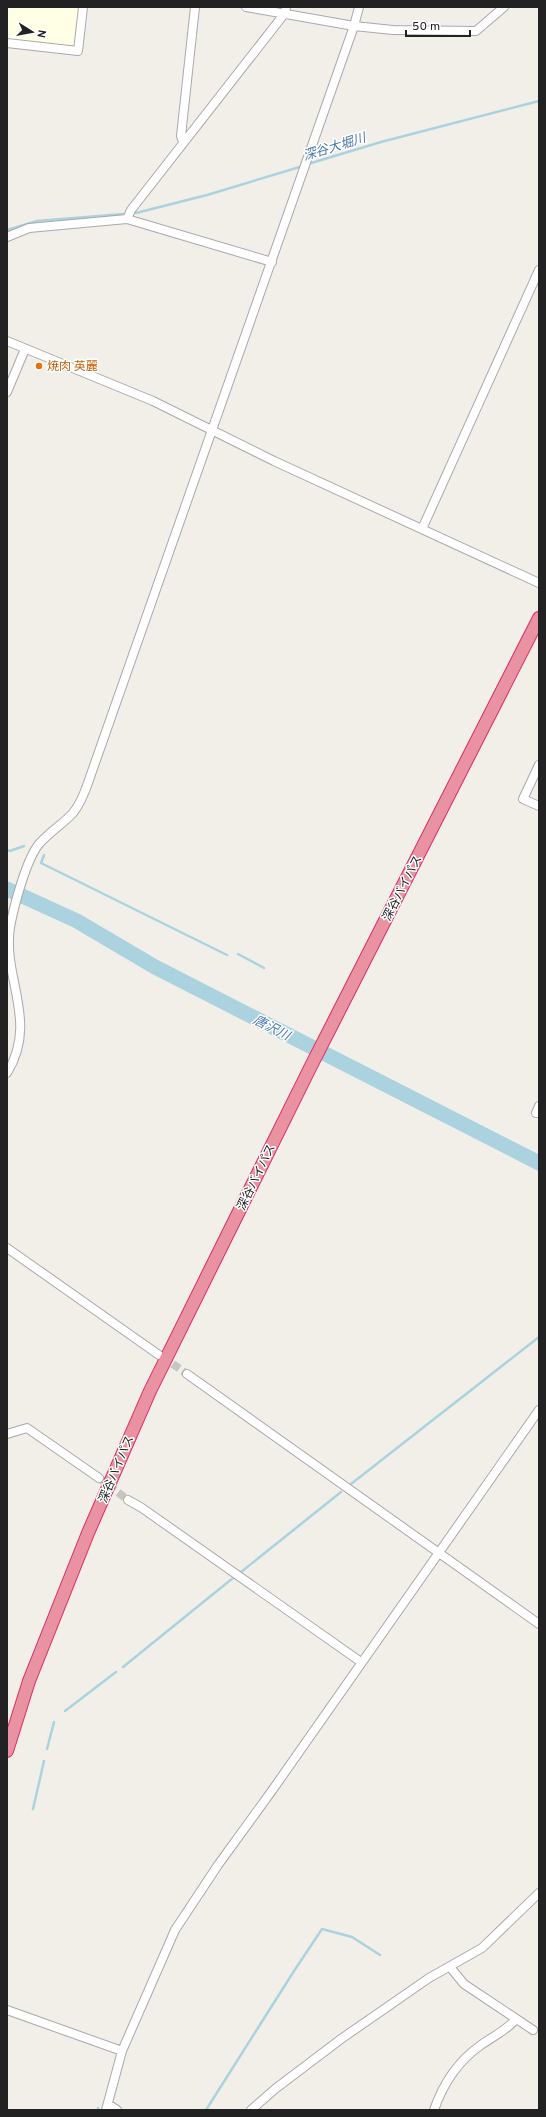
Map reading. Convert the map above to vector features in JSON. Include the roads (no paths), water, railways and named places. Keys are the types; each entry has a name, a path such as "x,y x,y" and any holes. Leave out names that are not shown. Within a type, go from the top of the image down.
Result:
{"highway":[{"name":"深谷バイパス","path":"7,1751 32,1674 88,1534 150,1391 311,1066 539,618"}],"street":[{"path":"7,43 78,51 83,7"},
{"path":"183,142 180,136 195,7"},
{"path":"246,7 285,10 354,26 393,30 476,31 504,7"},
{"path":"7,1073 19,1047 21,1029 9,945 11,915 29,860 39,844 73,813 81,801 272,262 354,26 359,7"},
{"path":"127,219 131,210 285,10"},
{"path":"7,237 30,228 127,219 272,262"},
{"path":"422,529 539,270"},
{"path":"7,341 153,401 274,461 539,583"},
{"path":"7,392 25,349"},
{"path":"539,765 524,799 539,806"},
{"path":"7,1248 159,1355"},
{"path":"187,1374 539,1624"},
{"path":"117,2110 107,2107 122,2051 175,1930 218,1865 539,1410"},
{"path":"7,1434 27,1428 99,1478"},
{"path":"128,1500 361,1662"},
{"path":"251,2110 275,2089 341,2039 430,1978 482,1948 539,1893"},
{"path":"450,1967 464,1984 532,2030"},
{"path":"7,2010 122,2051"},
{"path":"434,2110 442,2088 459,2064 479,2046 516,2019"}],"waterway":[{"name":"深谷大堀川","path":"308,164 381,142 539,101"},
{"name":"深谷大堀川","path":"136,213 207,195 303,166"},
{"name":"深谷大堀川","path":"7,230 37,221 123,214"},
{"path":"7,850 10,851 24,846"},
{"path":"44,855 41,863 227,955"},
{"name":"唐沢川","path":"7,889 77,921 155,967 539,1163"},
{"path":"238,954 264,968"},
{"path":"351,1484 539,1337"},
{"path":"241,1572 341,1492"},
{"path":"123,1667 233,1578"},
{"path":"65,1711 116,1672"},
{"path":"47,1749 54,1722"},
{"path":"33,1809 44,1761"},
{"path":"206,2110 322,1929 352,1937 380,1955"}],"tunnel":[{"path":"163,1357 187,1374"},
{"path":"99,1478 128,1500"}],"place":[{"name":"焼肉 英麗","path":"39,366"}]}
